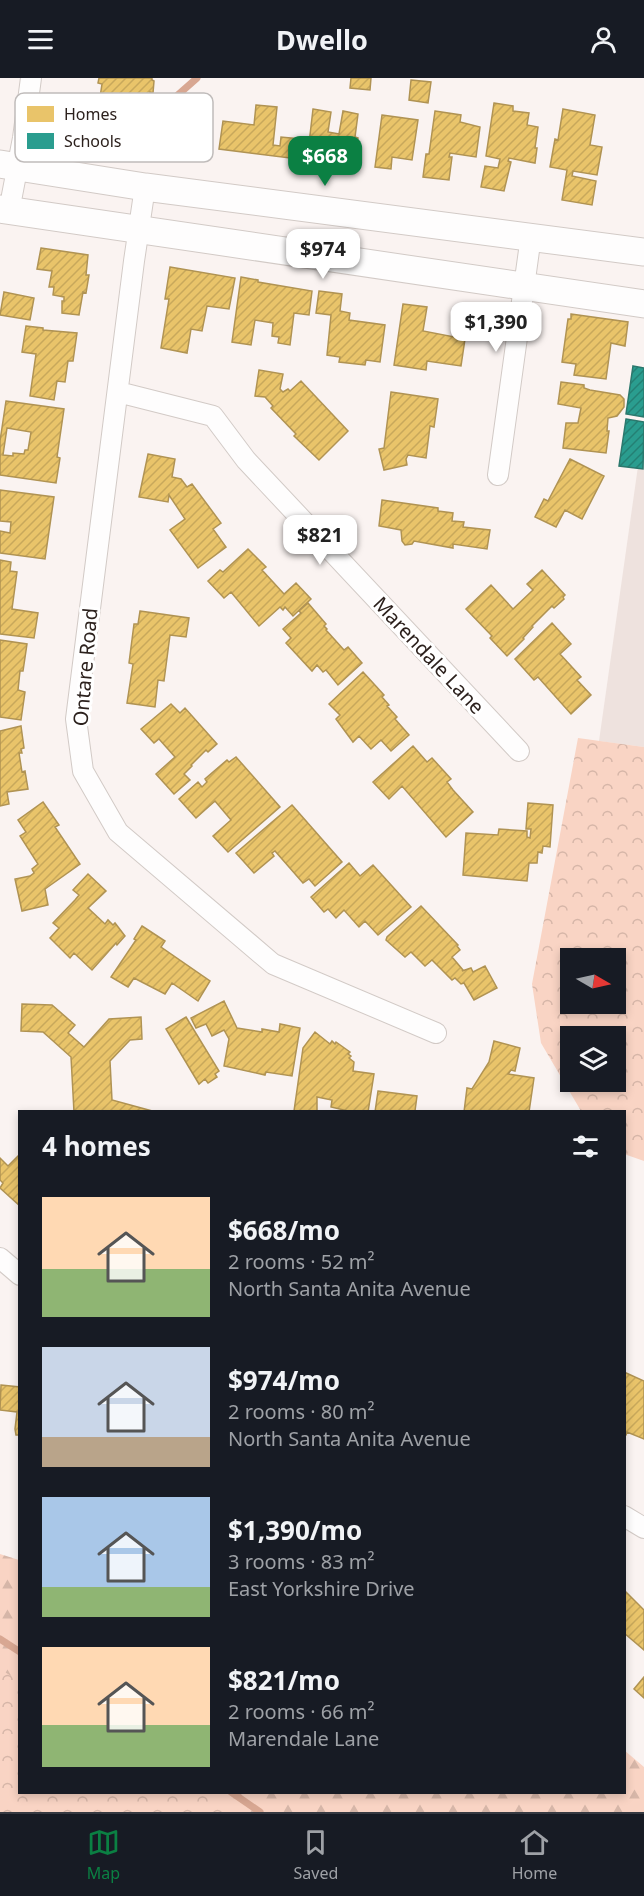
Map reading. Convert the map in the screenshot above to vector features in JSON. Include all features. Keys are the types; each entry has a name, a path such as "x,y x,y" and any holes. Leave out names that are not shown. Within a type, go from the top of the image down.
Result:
{"street":[{"path":"27,93 31,78"},
{"path":"15,141 9,165 5,210 644,304"},
{"path":"9,165 145,187 644,252"},
{"name":"Ontare Road","path":"145,187 76,719 83,771 118,832 273,964 436,1033"},
{"path":"498,475 531,236"},
{"name":"Marendale Lane","path":"118,392 213,416 246,460 519,751"},
{"path":"0,1258 18,1273"},
{"path":"626,1517 644,1528"}],"shaded area":[{"path":"644,424 644,747 599,741"}],"green space":[{"path":"578,738 644,747 644,1161 626,1155 626,1110 580,1110 570,1092 626,1092 626,1026 560,1026 560,1075 541,1043 532,984"},
{"path":"0,1554 18,1560 18,1794 626,1794 626,1752 644,1767 644,1812 0,1812"},
{"path":"0,1669 18,1680 18,1794 209,1794 240,1812 0,1812"}],"building: Homes":[{"path":"99,78 152,78 154,81 153,93 101,93 102,84 98,83"},
{"path":"351,78 371,78 370,90 350,88"},
{"path":"411,80 431,82 428,103 409,100"},
{"path":"494,103 513,106 513,111 529,113 527,125 538,127 535,163 509,158 508,161 511,162 504,191 481,187 485,166 498,168 500,159 486,156"},
{"path":"256,105 277,107 273,145 280,146 281,137 301,139 298,159 219,149 223,121 254,125"},
{"path":"313,109 331,112 328,132 339,134 343,111 358,114 355,137 358,138 354,145 351,164 328,163 328,166 307,161"},
{"path":"563,109 595,115 590,145 602,147 597,175 573,171 572,176 596,181 592,205 562,200 567,170 550,167 555,139 558,140"},
{"path":"435,111 461,115 460,122 480,127 476,157 450,153 449,157 452,157 449,180 423,177"},
{"path":"382,115 418,120 412,160 392,157 391,169 375,167"},
{"path":"41,248 88,255 86,275 89,275 79,315 62,313 64,297 53,295 54,287 49,287 52,271 37,269"},
{"path":"170,267 235,278 229,309 207,306 202,331 191,329 187,353 161,348 169,299 165,299"},
{"path":"241,277 312,291 309,315 294,313 290,345 278,343 279,337 272,336 273,323 255,320 251,345 232,342"},
{"path":"319,291 342,294 340,311 350,313 349,320 385,325 380,362 366,360 365,365 339,362 340,357 327,355 331,315 316,313"},
{"path":"4,292 34,298 30,320 0,315"},
{"path":"403,304 427,307 423,331 465,339 461,366 427,361 426,370 394,365"},
{"path":"571,314 628,322 625,346 611,343 606,379 574,375 576,364 562,362 568,319 571,319"},
{"path":"26,326 77,333 73,361 68,361 65,382 57,381 54,400 30,396 36,354 22,352"},
{"path":"259,370 283,374 280,389 283,392 288,389 290,391 301,381 348,431 319,460 294,436 296,434 271,408 273,406 265,397 255,396"},
{"path":"561,382 584,385 584,388 620,395 624,399 624,407 617,416 608,418 606,453 563,448 566,423 578,423 581,408 558,404"},
{"path":"391,392 438,399 434,427 430,426 426,458 408,455 407,465 384,470 379,449 384,448"},
{"path":"6,401 64,409 57,457 60,458 56,483 0,475 0,441","holes":["7,428 31,432 28,450 25,450 24,454 3,455"]},
{"path":"148,454 175,459 172,477 181,479 187,487 192,484 221,523 213,529 226,547 198,568 170,530 185,519 169,495 168,502 139,497"},
{"path":"570,459 604,476 582,519 565,510 556,527 535,517 544,499 548,501"},
{"path":"0,490 54,497 45,559 0,553 0,531 10,533 11,522 0,521"},
{"path":"382,500 438,508 438,511 453,513 452,521 464,522 463,527 490,530 487,549 453,544 453,548 414,541 412,544 405,545 402,541 401,530 379,526"},
{"path":"248,549 266,567 262,570 284,594 296,583 311,599 293,616 285,607 283,610 280,607 259,626 231,592 224,598 208,581 220,570 223,572"},
{"path":"0,560 11,562 10,571 17,572 12,609 38,613 34,638 0,634"},
{"path":"542,570 565,595 564,599 554,608 552,606 532,626 524,639 507,656 490,638 492,636 466,609 491,585 513,609 533,590 527,584"},
{"path":"308,603 326,624 324,626 326,630 344,650 348,647 362,663 338,685 326,670 323,672 317,665 312,671 286,643 291,638 283,629 301,613 299,611"},
{"path":"140,611 189,618 186,637 170,635 164,681 158,680 155,707 127,703 133,664 129,663 134,624 138,624"},
{"path":"552,623 571,644 560,654 581,677 577,680 591,695 571,714 538,677 534,680 515,659"},
{"path":"0,640 27,644 18,690 25,692 21,720 0,717"},
{"path":"363,672 384,695 382,697 389,705 387,706 397,717 395,719 409,735 391,751 381,740 371,749 359,736 353,742 336,719 340,715 329,704"},
{"path":"171,704 180,713 185,708 217,744 208,752 206,750 191,765 184,774 190,780 174,794 156,774 175,757 159,739 154,743 141,729"},
{"path":"21,726 24,748 21,749 22,753 19,753 28,789 7,792 9,804 0,806 0,731"},
{"path":"413,746 427,762 432,758 451,779 447,782 453,790 473,812 446,837 402,786 389,799 373,782"},
{"path":"236,757 280,807 228,852 213,836 231,820 215,801 196,818 179,799 198,782 202,787 207,782 205,779 227,760 229,762"},
{"path":"43,802 59,825 55,827 80,864 45,889 48,905 22,911 15,879 30,876 34,873 32,869 38,864 20,836 26,832 18,820"},
{"path":"528,803 553,805 550,847 543,846 542,853 538,852 537,863 529,863 527,881 463,875 466,833 498,835 499,829 527,831 527,837 530,838 531,829 526,829"},
{"path":"292,805 342,862 315,886 309,879 303,883 275,851 272,853 274,856 254,873 236,853"},
{"path":"349,863 360,876 373,865 411,907 378,935 365,921 359,927 344,910 336,918 328,909 324,912 311,897"},
{"path":"88,874 106,891 88,908 105,924 108,920 113,925 115,923 125,936 92,970 74,953 70,958 50,938 59,928 53,923 79,895 73,890"},
{"path":"421,906 458,945 460,950 452,957 462,971 471,968 473,972 485,966 497,988 474,1000 464,983 461,984 455,978 452,980 432,960 425,966 411,952 405,957 386,940"},
{"path":"142,926 165,941 161,947 210,981 198,1001 172,983 165,994 134,978 128,987 111,977 136,940 134,939"},
{"path":"224,1001 237,1028 279,1032 280,1024 300,1028 292,1076 266,1072 265,1075 224,1066 229,1039 224,1030 212,1036 206,1024 196,1028 191,1018"},
{"path":"22,1004 52,1005 75,1025 68,1033 84,1047 109,1019 141,1017 142,1039 130,1040 110,1061 112,1100 149,1110 74,1110 71,1057 43,1032 21,1031"},
{"path":"186,1017 219,1071 215,1074 217,1077 208,1083 205,1079 199,1084 166,1029"},
{"path":"315,1032 330,1044 332,1041 335,1044 336,1042 350,1052 349,1058 354,1062 353,1071 374,1074 368,1110 344,1110 331,1107 332,1100 317,1097 317,1110 294,1110 303,1048"},
{"path":"494,1041 520,1048 515,1071 511,1070 508,1074 534,1078 529,1110 464,1110 467,1088 472,1089 489,1062"},
{"path":"378,1091 417,1096 415,1110 375,1110"},
{"path":"18,1156 18,1204 0,1188 3,1183 0,1180 0,1158 8,1166"},
{"path":"626,1373 644,1381 644,1439 627,1432 626,1435"},
{"path":"1,1385 18,1387 18,1435 15,1429 17,1412 0,1410"},
{"path":"626,1592 644,1610 644,1650 626,1635"},
{"path":"644,1677 644,1698 634,1689"}],"building: Schools":[{"path":"633,366 644,368 644,417 626,414"},
{"path":"626,419 644,422 643,469 619,466"}],"waterway":[{"path":"180,93 197,78"},
{"path":"0,1639 18,1651"},
{"path":"234,1794 260,1812"}]}
